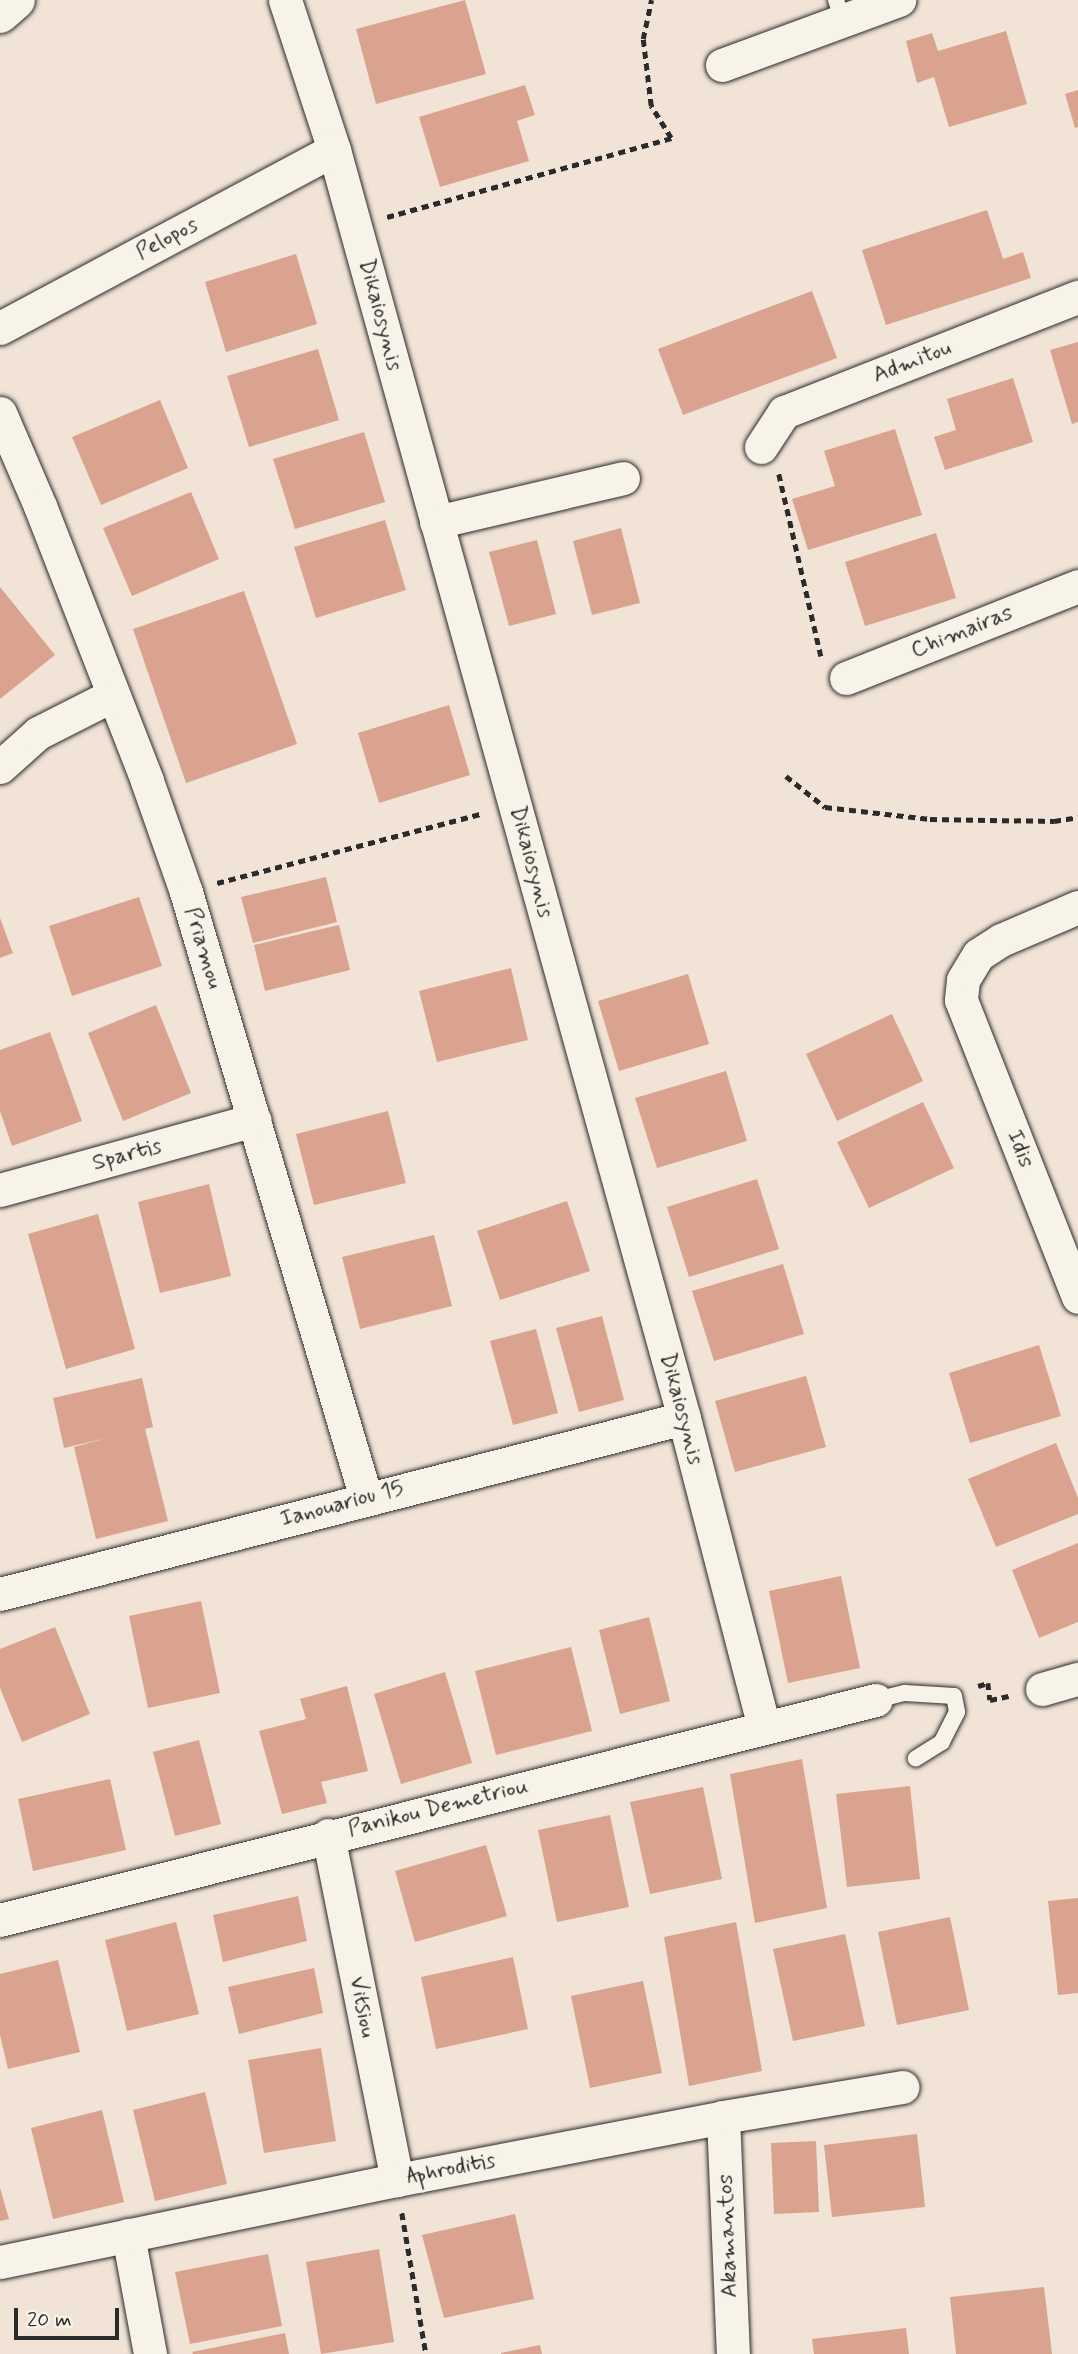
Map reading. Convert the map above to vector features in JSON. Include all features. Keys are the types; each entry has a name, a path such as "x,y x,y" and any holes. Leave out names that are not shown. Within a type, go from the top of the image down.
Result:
{"street":[{"path":"0,14 16,0"},
{"name":"Dikaiosynis","path":"285,0 334,150 684,1418 764,1728"},
{"path":"722,65 839,10 899,0"},
{"name":"Pelopos","path":"0,328 334,150"},
{"name":"Admitou","path":"761,447 784,412 1078,297"},
{"name":"Priamou","path":"0,413 40,506 186,892 366,1498"},
{"path":"436,522 623,478"},
{"name":"Chimairas","path":"846,678 1078,586"},
{"path":"0,767 38,733 113,695"},
{"name":"Idis","path":"1078,907 1001,940 978,955 963,979 961,1000 1078,1297"},
{"name":"Spartis","path":"0,1190 254,1120"},
{"name":"Ianouariou 15","path":"0,1594 684,1418"},
{"path":"1042,1689 1078,1679"},
{"name":"Panikou Demetriou","path":"0,1920 328,1835 876,1700"},
{"name":"Vitsiou","path":"328,1835 397,2180"},
{"name":"Aphroditis","path":"0,2262 397,2180 723,2117 904,2087"},
{"name":"Akamantos","path":"723,2117 733,2354"},
{"path":"128,2235 150,2354"}],"lane":[{"path":"876,1700 905,1693 954,1696 957,1712 942,1742 916,1758"}],"path":[{"path":"355,226 671,138 651,106 643,39 651,0"},
{"path":"761,447 780,477 825,673 846,678"},
{"path":"786,776 824,807 930,819 1054,821 1078,817"},
{"path":"186,892 515,804"},
{"path":"988,1683 990,1700"},
{"path":"397,2180 426,2354"}],"building":[{"path":"465,0 486,74 376,104 356,29"},
{"path":"1006,31 1027,104 949,127 934,77 917,83 906,41 932,33 938,51"},
{"path":"525,85 535,115 517,121 529,161 440,187 419,117"},
{"path":"1078,90 1078,127 1075,128 1065,94"},
{"path":"987,210 1003,259 1023,252 1031,278 886,325 862,250"},
{"path":"296,254 317,324 226,352 205,282"},
{"path":"812,291 837,358 683,415 658,349"},
{"path":"1078,342 1078,422 1072,424 1050,350"},
{"path":"318,349 339,420 249,447 227,376"},
{"path":"1013,378 1033,442 945,470 934,437 956,430 947,399"},
{"path":"160,400 188,468 101,505 72,437"},
{"path":"895,429 922,515 808,550 792,499 835,486 824,451"},
{"path":"364,432 385,502 295,529 273,459"},
{"path":"191,492 219,559 132,596 103,528"},
{"path":"385,520 406,590 316,618 294,547"},
{"path":"621,528 640,603 592,615 573,541"},
{"path":"936,533 956,598 865,626 845,562"},
{"path":"537,540 556,614 509,626 489,552"},
{"path":"0,587 55,655 0,699"},
{"path":"244,591 297,744 186,783 133,629"},
{"path":"449,705 470,775 379,803 358,733"},
{"path":"326,877 337,922 253,943 241,897"},
{"path":"139,897 162,966 72,996 49,926"},
{"path":"0,918 13,953 0,958"},
{"path":"339,925 350,970 265,991 254,945"},
{"path":"511,968 528,1040 437,1062 419,991"},
{"path":"688,974 709,1044 619,1071 598,1001"},
{"path":"156,1005 191,1093 123,1121 88,1033"},
{"path":"892,1014 923,1081 837,1121 806,1054"},
{"path":"50,1032 82,1121 12,1146 0,1111 0,1050"},
{"path":"726,1071 747,1141 657,1168 635,1098"},
{"path":"923,1102 954,1168 869,1208 837,1142"},
{"path":"388,1111 406,1183 314,1205 296,1134"},
{"path":"757,1179 779,1249 689,1277 667,1207"},
{"path":"209,1184 231,1276 160,1293 138,1202"},
{"path":"567,1201 590,1271 500,1300 477,1231"},
{"path":"98,1214 135,1349 66,1369 28,1234"},
{"path":"434,1235 452,1306 360,1329 342,1257"},
{"path":"783,1264 804,1334 714,1361 692,1291"},
{"path":"602,1316 624,1400 579,1412 556,1328"},
{"path":"536,1329 558,1413 513,1425 490,1341"},
{"path":"1039,1345 1061,1416 970,1443 949,1373"},
{"path":"806,1376 826,1447 735,1472 715,1401"},
{"path":"142,1378 153,1427 145,1429 168,1521 96,1539 74,1447 107,1438 64,1448 53,1398"},
{"path":"1056,1443 1078,1498 1078,1514 996,1547 968,1479"},
{"path":"1078,1543 1078,1622 1039,1638 1012,1570"},
{"path":"841,1576 860,1668 788,1683 769,1591"},
{"path":"201,1601 220,1693 148,1708 129,1616"},
{"path":"649,1617 670,1701 620,1714 599,1630"},
{"path":"55,1627 90,1714 22,1742 0,1688 0,1649"},
{"path":"571,1647 592,1731 496,1755 475,1671"},
{"path":"445,1672 472,1763 401,1784 374,1694"},
{"path":"347,1686 368,1771 321,1782 327,1803 282,1814 259,1731 306,1719 300,1699"},
{"path":"199,1740 221,1824 175,1836 153,1752"},
{"path":"802,1759 827,1908 755,1923 730,1774"},
{"path":"110,1779 126,1850 33,1871 18,1799"},
{"path":"910,1786 920,1879 847,1887 836,1794"},
{"path":"703,1787 722,1879 650,1894 630,1802"},
{"path":"610,1815 629,1907 557,1922 538,1830"},
{"path":"486,1845 507,1916 415,1942 395,1871"},
{"path":"298,1896 307,1941 223,1962 213,1915"},
{"path":"1078,1898 1078,1993 1058,1995 1048,1901"},
{"path":"950,1917 969,2010 897,2025 878,1932"},
{"path":"176,1922 199,2014 127,2031 105,1940"},
{"path":"736,1922 762,2071 689,2086 664,1937"},
{"path":"845,1934 865,2026 793,2041 773,1949"},
{"path":"513,1957 528,2029 436,2049 421,1977"},
{"path":"58,1960 80,2052 8,2069 0,2035 0,1974"},
{"path":"314,1968 323,2013 239,2034 228,1987"},
{"path":"643,1981 662,2073 590,2088 571,1996"},
{"path":"321,2048 336,2141 264,2153 248,2060"},
{"path":"205,2092 227,2184 155,2201 133,2110"},
{"path":"102,2110 124,2202 53,2219 31,2128"},
{"path":"917,2134 925,2207 832,2217 824,2145"},
{"path":"816,2141 819,2212 774,2214 771,2143"},
{"path":"0,2188 9,2219 0,2221"},
{"path":"515,2214 534,2299 444,2318 422,2235"},
{"path":"379,2249 394,2342 321,2354 306,2262"},
{"path":"268,2254 282,2326 190,2344 175,2272"},
{"path":"1044,2287 1052,2354 956,2354 950,2297"},
{"path":"906,2328 909,2354 814,2354 812,2339"},
{"path":"285,2333 289,2354 192,2352"},
{"path":"540,2345 542,2354 501,2354 501,2353"}]}
